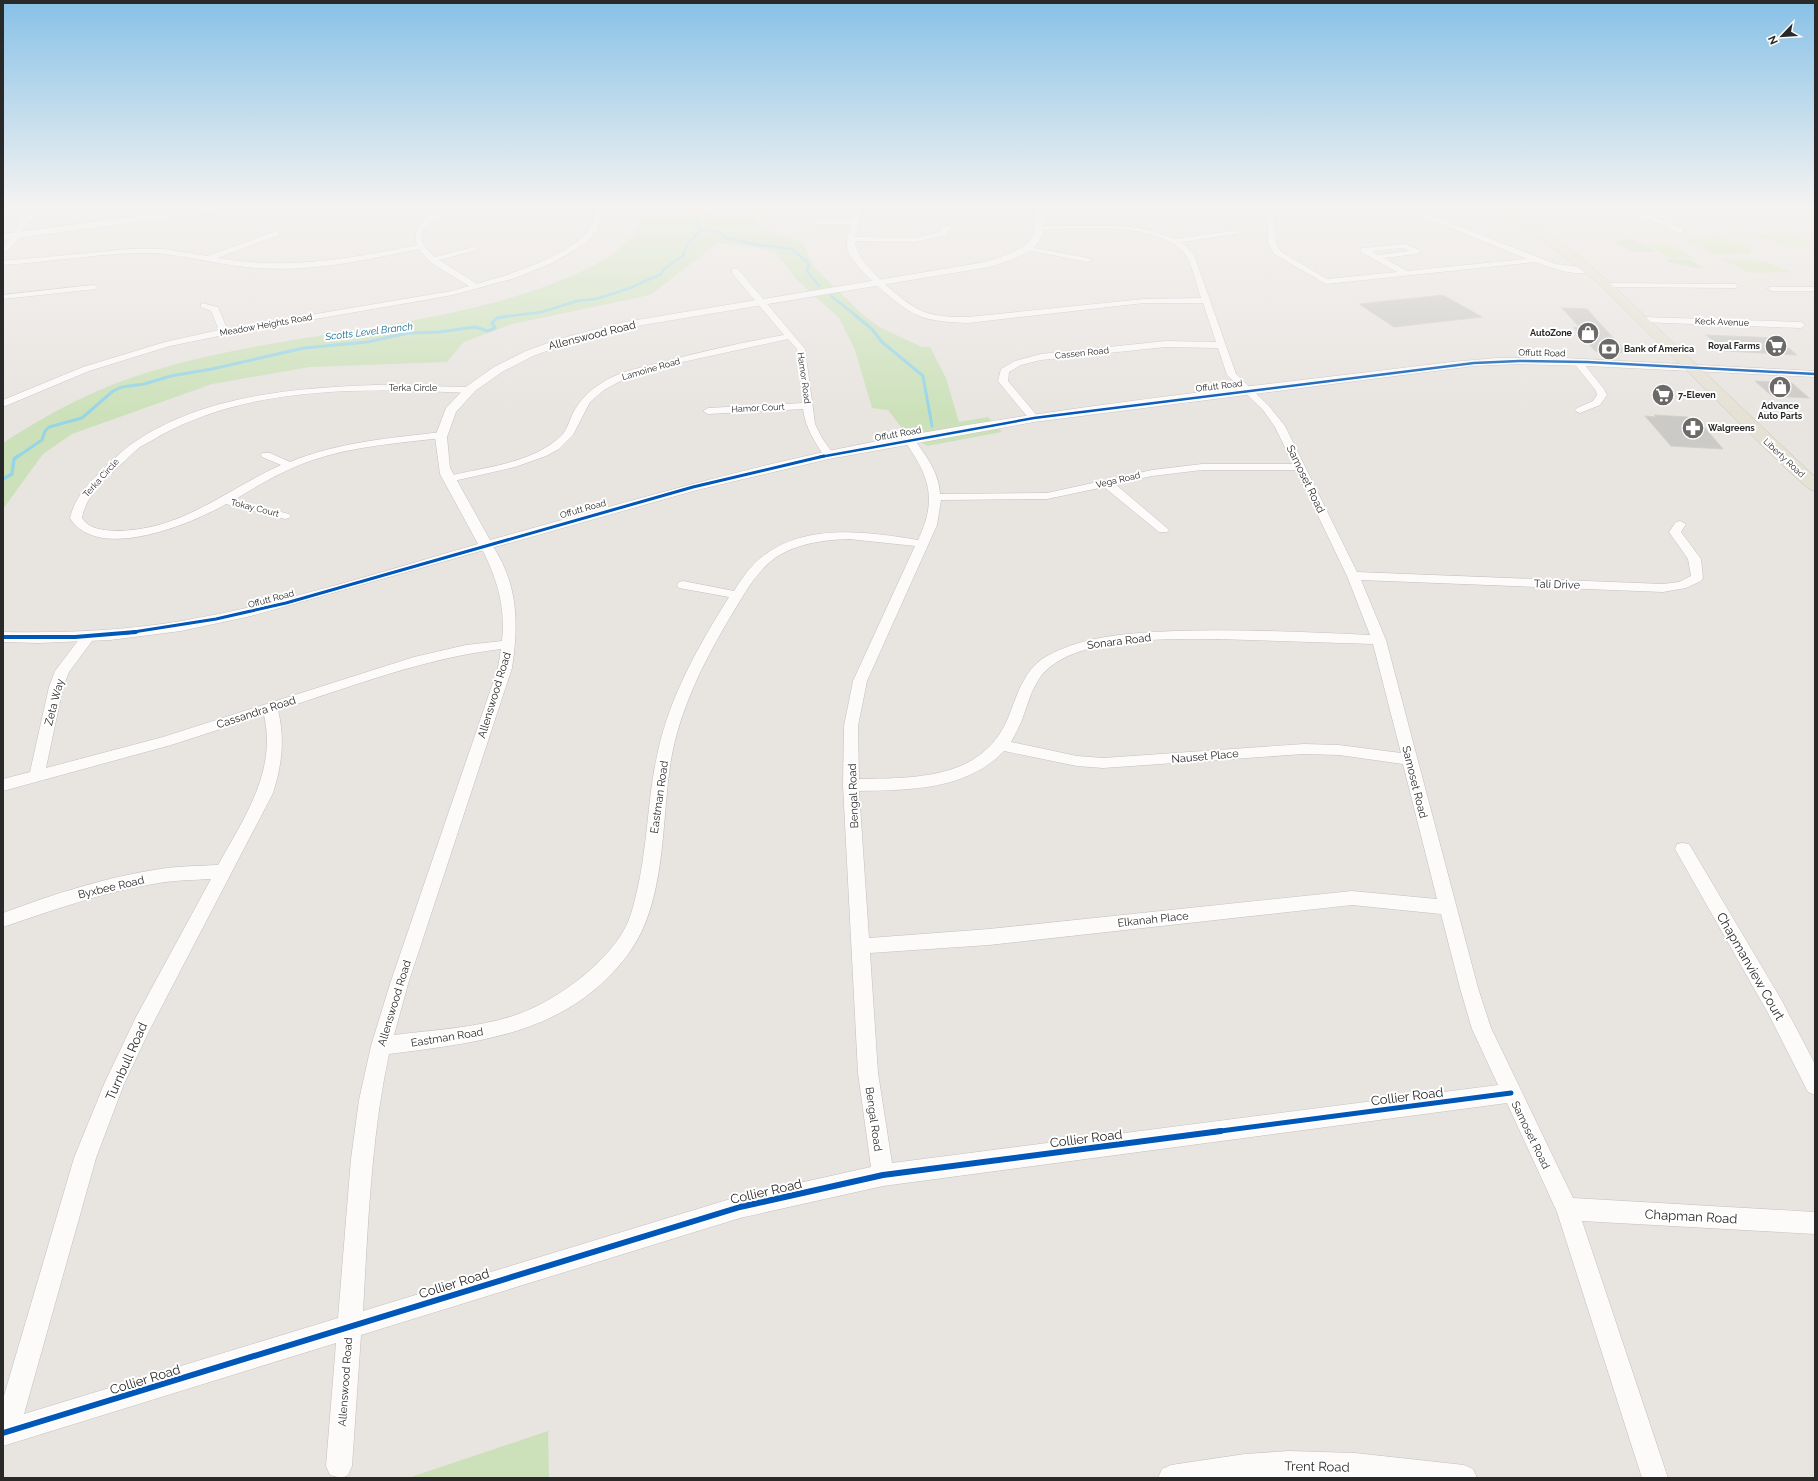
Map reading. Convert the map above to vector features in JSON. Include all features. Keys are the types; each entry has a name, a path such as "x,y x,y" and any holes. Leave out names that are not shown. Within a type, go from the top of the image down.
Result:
{"main road":[{"name":"Liberty Road","path":"1594,275 1771,447 1815,486"}],"street":[{"path":"458,275 477,287"},
{"name":"Meadow Heights Road","path":"3,404 60,379 105,363 168,344 224,332 426,298 477,287 514,275"},
{"name":"Hamor Road","path":"738,275 798,344 802,353 808,406 813,432 829,455"},
{"path":"872,275 906,305 919,313 936,318 957,320 1144,301 1206,300"},
{"name":"Allenswood Road","path":"340,1466 363,1152 369,1100 381,1046 399,984 504,668 509,644 511,624 506,588 501,574 444,469 442,457 442,435 450,414 469,390 503,366 543,347 567,339 619,326 761,301 925,275"},
{"name":"Samoset Road","path":"1197,275 1232,375 1274,417 1353,576 1379,640 1447,907 1482,1029 1567,1209 1655,1478"},
{"path":"1315,275 1326,282 1395,275"},
{"path":"1606,285 1735,286"},
{"path":"3,296 93,287"},
{"path":"1772,289 1815,289"},
{"path":"204,305 215,309 224,332"},
{"name":"Keck Avenue","path":"1642,320 1801,325"},
{"name":"Lamoine Road","path":"449,479 521,461 557,446 570,432 579,411 594,392 619,378 648,368 739,346 791,336"},
{"name":"Cassen Road","path":"1034,418 1003,381 1004,371 1018,363 1041,357 1152,345 1180,343 1222,345"},
{"name":"Offutt Road","path":"3,637 88,637 176,628 229,618 700,485 829,455 1034,418 1483,362 1528,360 1689,366 1815,374"},
{"path":"1578,362 1601,391 1602,395 1597,403 1580,410"},
{"name":"Terka Circle","path":"442,435 358,445 322,454 289,465 226,501 185,522 153,530 127,534 110,534 87,529 79,524 76,518 81,500 114,462 126,452 160,431 206,412 254,399 303,392 418,388 469,390"},
{"name":"Hamor Court","path":"708,411 808,406"},
{"name":"Bengal Road","path":"883,1175 868,1072 852,785 851,726 860,681 869,658 931,525 936,498 934,483 930,470 909,440"},
{"path":"266,455 289,465"},
{"name":"Vega Road","path":"936,498 1047,496 1152,473 1202,467 1300,467"},
{"path":"1106,483 1163,530"},
{"name":"Tokay Court","path":"226,501 285,516"},
{"name":"Tali Drive","path":"1353,576 1663,588 1682,585 1697,578 1698,568 1691,553 1675,532 1680,524"},
{"name":"Eastman Road","path":"381,1046 479,1033 513,1024 544,1011 573,994 600,971 624,946 638,921 646,891 667,744 686,685 702,652 737,595 754,571 765,560 779,551 812,539 852,535 873,536 922,544"},
{"path":"683,585 737,595"},
{"name":"Sonara Road","path":"852,785 907,784 955,775 989,758 1002,745 1012,729 1028,684 1036,673 1049,661 1080,646 1122,639 1236,634 1379,640"},
{"name":"Zeta Way","path":"37,775 56,687 66,666 88,637"},
{"name":"Cassandra Road","path":"3,785 166,741 443,654 509,644"},
{"name":"Turnbull Road","path":"4,1433 85,1158 115,1082 143,1023 265,792 274,766 276,729 270,708"},
{"name":"Nauset Place","path":"1002,745 1077,761 1103,764 1304,749 1339,750 1409,759"},
{"name":"Chapmanview Court","path":"1683,850 1774,1006 1815,1085"},
{"name":"Byxbee Road","path":"3,920 58,900 104,887 161,876 224,871"},
{"name":"Elkanah Place","path":"860,946 989,937 1352,898 1447,907"},
{"name":"Collier Road","path":"4,1433 740,1207 883,1175 1511,1093"},
{"name":"Chapman Road","path":"1567,1209 1815,1223"},
{"name":"Trent Road","path":"1171,1478 1204,1472 1288,1464 1375,1467 1464,1478"}],"green space":[{"path":"573,275 676,275 650,295 512,324 464,342 447,362 310,367 212,384 72,434 43,454 3,509 3,443 40,420 78,400 117,383 138,375 208,356 257,346 406,322 456,312 504,300 552,284"},
{"path":"793,275 822,275 862,314 879,327 922,347 930,347 946,378 959,422 988,417 1002,432 927,446 905,432 888,410 872,408 855,350 839,318"},
{"path":"548,1431 549,1478 408,1478"}],"building":[{"path":"1443,295 1482,317 1394,327 1359,304"},
{"path":"1562,308 1587,309 1627,353 1595,351 1573,327 1580,328"},
{"path":"1706,335 1777,338 1797,355 1725,351"},
{"name":"Advance Auto Parts","path":"1755,381 1792,383 1809,398 1772,396"},
{"name":"Walgreens","path":"1654,415 1687,417 1700,422 1723,449 1671,446 1645,416 1656,417"}],"waterway":[{"name":"Scotts Level Branch","path":"508,316 542,312 577,301 596,299 630,288 659,275"},
{"path":"810,275 819,286"},
{"path":"831,296 858,317"},
{"name":"Scotts Level Branch","path":"17,457 42,440 45,431 49,427 82,418 113,391 122,387 144,384 171,376 212,369 304,348 367,342 408,333 440,332 475,327 488,331 495,328 492,323 497,318 508,316"},
{"name":"Scotts Level Branch","path":"501,317 508,316"},
{"path":"856,316 872,329 882,342 923,376 932,426"},
{"name":"Scotts Level Branch","path":"3,479 12,474 14,459 18,456"}],"cycle path":[{"path":"3,637 39,638 110,635 181,626 251,612 693,487 829,455 1034,418 1474,363 1519,361 1587,362 1724,368 1815,374"},
{"path":"3,1433 740,1207 883,1175 1511,1093"}],"place":[{"name":"AutoZone","path":"1588,333"},
{"name":"Royal Farms","path":"1776,346"},
{"name":"Bank of America","path":"1609,349"},
{"name":"Advance Auto Parts","path":"1780,387"},
{"name":"7-Eleven","path":"1663,395"},
{"name":"Walgreens","path":"1693,428"}]}
